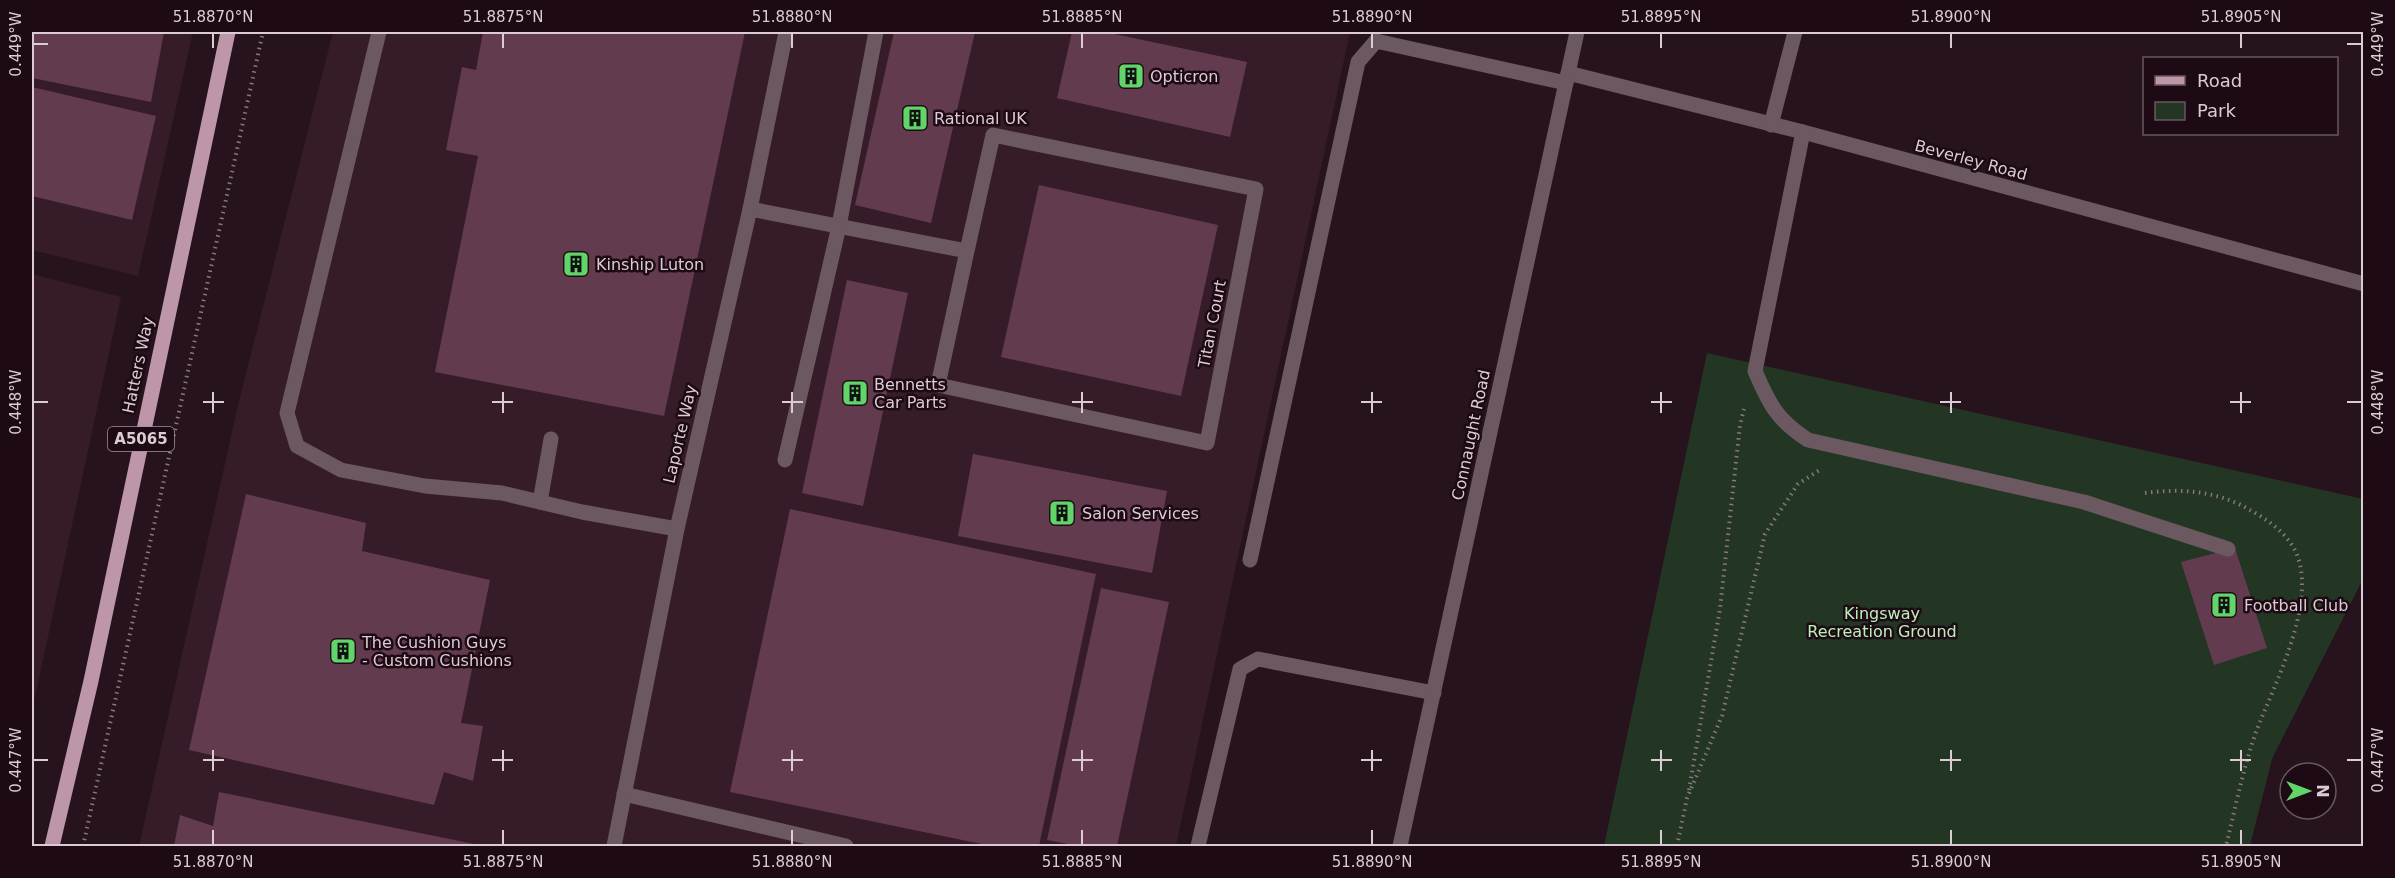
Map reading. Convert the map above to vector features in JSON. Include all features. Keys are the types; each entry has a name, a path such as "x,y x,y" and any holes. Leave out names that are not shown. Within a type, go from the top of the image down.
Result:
{"main road":[{"name":"Hatters Way","path":"52,846 91,681 228,32"}],"street":[{"path":"379,32 287,414 297,446 341,471 425,486 502,493 582,512 677,529"},
{"name":"Laporte Way","path":"614,846 677,529 750,209 786,32"},
{"path":"785,460 839,226 876,32"},
{"name":"Connaught Road","path":"1400,846 1577,32"},
{"path":"1771,125 1795,32"},
{"name":"Beverley Road","path":"1250,560 1358,62 1376,41 1567,78 1803,132 2364,284"},
{"path":"1803,132 1755,371 1771,407 1786,426 1808,440 2084,502 2228,549"},
{"name":"Titan Court","path":"993,135 1256,189 1207,443 938,385 967,251 993,135"},
{"path":"750,209 967,251"},
{"path":"540,502 551,439"},
{"path":"1198,846 1240,669 1258,659 1434,693"},
{"path":"624,795 846,846"}],"path":[{"path":"83,846 263,32"},
{"path":"1677,846 1720,609 1740,425 1755,371"},
{"path":"1687,798 1722,716 1765,534 1798,484 1852,450"},
{"path":"2143,494 2166,490 2199,492 2237,502 2261,516 2279,531 2292,545 2299,564 2301,602 2296,628 2255,735 2226,846"}],"shaded area":[{"path":"32,32 193,32 138,276 32,250"},
{"path":"333,32 1350,32 1176,846 139,846 239,401"},
{"path":"32,274 121,297 32,711"}],"green space":[{"name":"Kingsway Recreation Ground","path":"1707,353 2363,499 2363,579 2272,759 2250,846 1604,846"}],"building":[{"path":"32,32 164,32 151,102 32,78"},
{"name":"Kinship Luton","path":"483,32 745,32 664,416 435,372 478,156 446,150 462,67 476,70"},
{"name":"Rational UK","path":"894,32 975,32 931,223 855,205"},
{"name":"Opticron","path":"1072,32 1105,32 1247,62 1230,137 1057,98"},
{"path":"32,87 156,116 132,220 32,196"},
{"path":"1039,185 1218,225 1181,396 1001,357"},
{"name":"Bennetts Car Parts","path":"847,280 908,293 863,506 802,493"},
{"name":"Salon Services","path":"973,454 1167,491 1152,573 958,536"},
{"name":"The Cushion Guys - Custom Cushions","path":"246,494 366,523 362,551 490,580 461,723 483,726 473,781 444,772 434,805 189,750"},
{"path":"790,509 1096,574 1039,846 991,846 730,792"},
{"name":"Football Club","path":"2235,548 2267,648 2214,665 2181,562"},
{"path":"1101,588 1169,602 1117,846 1078,846 1047,840"},
{"path":"219,792 479,845 174,846 180,815 213,826"}],"place":[{"name":"Opticron","path":"1131,76"},
{"name":"Rational UK","path":"915,118"},
{"name":"Kinship Luton","path":"576,264"},
{"name":"Bennetts Car Parts","path":"855,393"},
{"name":"Salon Services","path":"1062,513"},
{"name":"Football Club","path":"2224,605"},
{"name":"The Cushion Guys - Custom Cushions","path":"343,651"}]}
